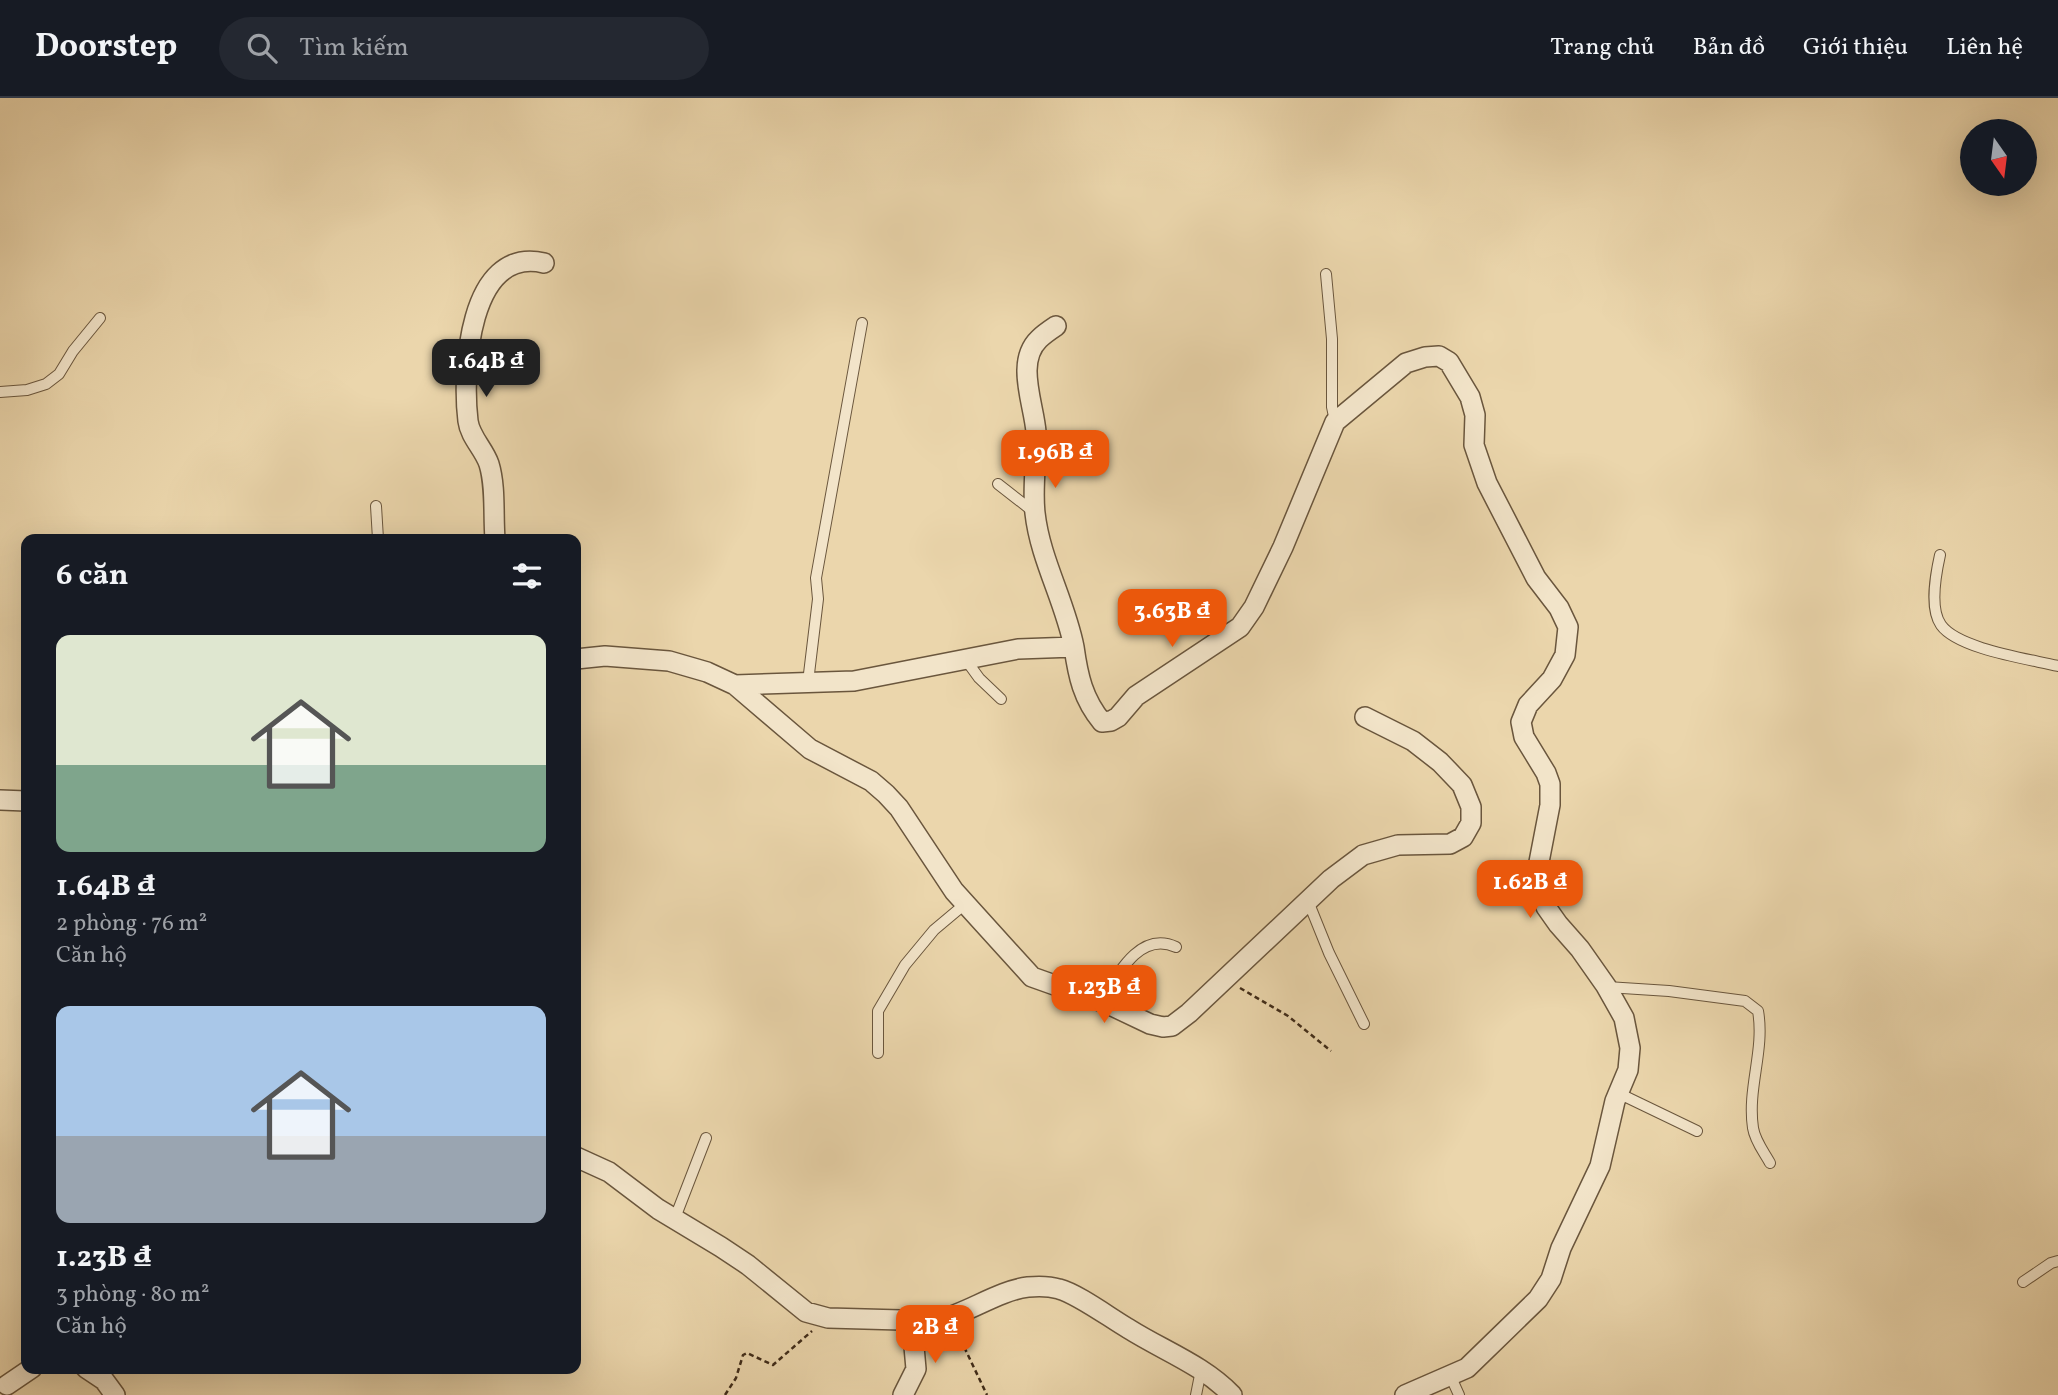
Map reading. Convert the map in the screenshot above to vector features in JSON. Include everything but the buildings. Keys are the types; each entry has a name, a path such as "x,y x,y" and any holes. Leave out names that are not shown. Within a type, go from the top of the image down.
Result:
{"street":[{"path":"495,534 489,463 469,426 466,403 466,376 473,321 493,281 508,265 531,260 544,263"},
{"path":"1056,326 1037,340 1028,356 1035,430 1034,512 1046,562 1067,613 1081,687 1102,722 1118,717 1136,696 1240,627 1254,607 1283,547 1335,422 1406,363 1425,357 1439,356 1455,368 1470,397 1475,415 1475,445 1487,483 1536,578 1559,608 1568,627 1565,655 1552,679 1528,705 1521,722 1524,737 1550,784 1550,805 1539,862 1540,888 1546,907 1580,949 1624,1018 1629,1048 1628,1069 1618,1093 1600,1166 1561,1248 1551,1279 1532,1306 1467,1368 1405,1395"},
{"path":"735,685 854,681 1017,649 1074,647"},
{"path":"581,658 605,656 669,661 707,672 735,685 810,749 871,781 886,794 899,808 954,891 1032,977 1163,1027 1172,1026 1331,879 1363,855 1398,845 1450,844 1463,837 1471,823 1471,807 1462,785 1440,762 1413,741 1365,717"},
{"path":"0,800 21,802"},
{"path":"581,1159 608,1171 650,1203 748,1265 806,1312 828,1318 901,1320 912,1324 950,1317 1000,1294 1024,1287 1062,1289 1201,1370 1217,1380 1232,1395"},
{"path":"903,1395 916,1369 912,1324"},
{"path":"7,1385 23,1374"},
{"path":"95,1374 104,1380 115,1395"}],"lane":[{"path":"1326,274 1335,422"},
{"path":"0,392 27,390 46,384 59,374 73,351 100,318"},
{"path":"808,682 818,599 816,578 862,323"},
{"path":"998,484 1034,512"},
{"path":"376,506 378,534"},
{"path":"1940,555 1934,579 1936,610 1941,625 1964,643 2058,666"},
{"path":"966,660 979,678 1001,699"},
{"path":"1308,901 1329,953 1364,1024"},
{"path":"878,1053 878,1011 905,965 934,930 965,904"},
{"path":"1101,1002 1120,972 1140,949 1157,943 1168,943 1176,947"},
{"path":"1606,986 1745,1001 1759,1011 1761,1027 1752,1100 1753,1129 1770,1163"},
{"path":"1618,1093 1697,1131"},
{"path":"675,1218 706,1138"},
{"path":"2023,1282 2058,1261"},
{"path":"1196,1395 1201,1370"},
{"path":"1450,1375 1459,1395"}],"path":[{"path":"1225,979 1288,1016 1331,1051"},
{"path":"950,1317 987,1395"},
{"path":"725,1395 736,1378 743,1355 747,1353 774,1365 828,1318"}]}
